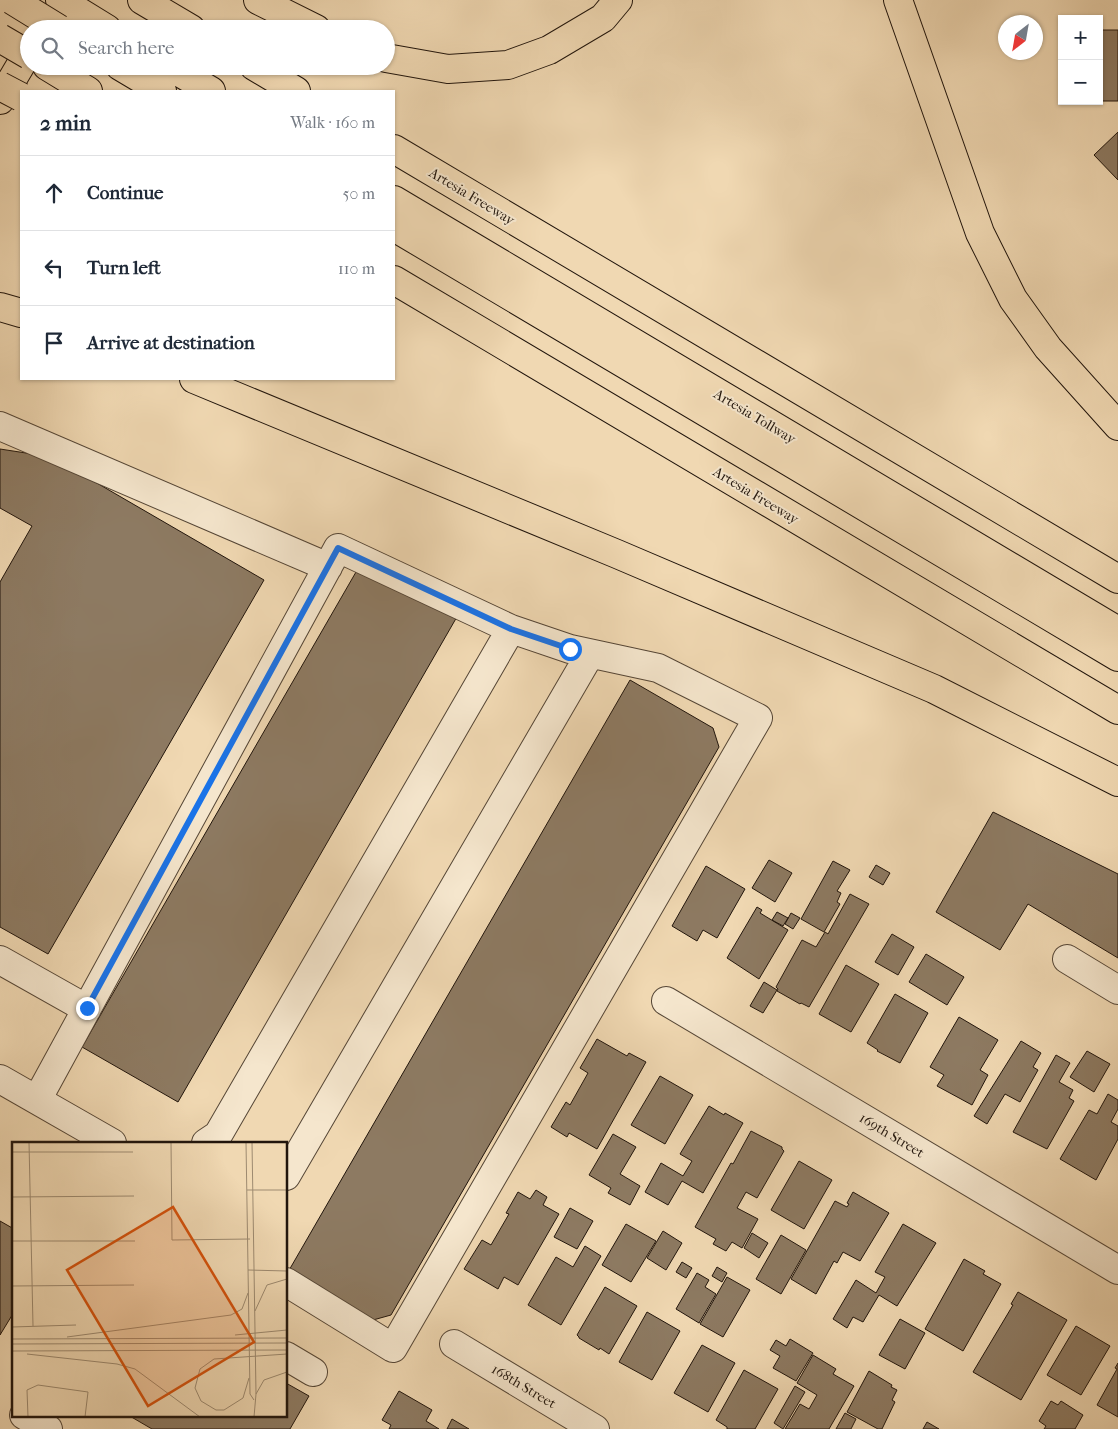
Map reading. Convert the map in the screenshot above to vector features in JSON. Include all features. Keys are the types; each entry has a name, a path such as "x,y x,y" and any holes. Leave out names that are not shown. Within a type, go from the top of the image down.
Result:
{"main road":[{"path":"12,0 44,20"},
{"path":"47,20 59,0 92,20"},
{"path":"142,0 176,20"},
{"path":"258,0 298,20"},
{"path":"395,59 448,68 508,65 549,50 602,18 618,0"},
{"path":"898,0 980,233 1013,299 1048,348 1118,426"},
{"path":"0,38 20,50"},
{"path":"0,100 20,66"},
{"path":"62,75 86,90"},
{"path":"144,75 160,81 206,90"},
{"path":"269,75 294,90"},
{"path":"0,86 20,96"},
{"name":"Artesia Freeway","path":"395,150 1118,579"},
{"name":"Artesia Tollway","path":"395,201 1118,631"},
{"name":"Artesia Tollway","path":"395,229 1118,657"},
{"name":"Artesia Freeway","path":"395,281 1118,710"},
{"path":"0,308 20,313"},
{"path":"196,380 617,554 934,690 1118,782"}],"street":[{"path":"0,426 328,567"},
{"path":"37,1100 338,548 511,629 570,649 658,668 758,718 393,1348 288,1283"},
{"path":"208,1142 218,1135 511,629"},
{"path":"288,1173 590,654"},
{"path":"1067,959 1118,990"},
{"path":"0,960 87,1008"},
{"name":"169th Street","path":"666,1001 1118,1270"},
{"path":"0,1079 110,1142"},
{"name":"168th Street","path":"454,1344 595,1429"},
{"path":"288,1357 313,1372"},
{"path":"14,1429 22,1416"},
{"path":"25,1416 48,1429"}],"building":[{"path":"1103,30 1118,30 1118,101 1103,101"},
{"path":"1118,132 1118,180 1094,155"},
{"path":"0,449 52,457 264,580 48,954 0,927 0,582 32,526 0,508"},
{"path":"356,572 458,615 178,1102 82,1047"},
{"path":"630,680 713,728 719,747 391,1315 373,1320 288,1272"},
{"path":"993,812 1118,874 1118,958 1028,904 1000,950 936,912"},
{"path":"769,860 792,873 775,902 752,888"},
{"path":"833,861 850,870 837,891 841,893 837,902 840,904 824,932 801,919"},
{"path":"876,865 890,873 883,885 869,877"},
{"path":"706,866 745,889 717,938 703,930 697,941 672,926"},
{"path":"850,894 869,904 809,1007 777,991 776,987 802,940 816,947 825,932 828,934"},
{"path":"757,907 762,910 760,913 788,930 759,979 727,958"},
{"path":"777,912 788,918 783,926 772,920"},
{"path":"791,913 800,918 793,929 785,924"},
{"path":"892,934 914,947 898,975 875,962"},
{"path":"926,954 964,977 947,1005 909,982"},
{"path":"846,965 879,984 851,1032 819,1014"},
{"path":"764,982 777,990 763,1013 750,1006"},
{"path":"895,994 928,1013 900,1063 877,1051 867,1043"},
{"path":"959,1017 998,1040 980,1070 988,1075 972,1105 937,1086 944,1075 930,1067"},
{"path":"597,1039 627,1056 629,1053 646,1062 597,1149 569,1133 567,1137 551,1127 566,1102 570,1105 588,1073 580,1068"},
{"path":"1021,1041 1041,1053 1033,1067 1038,1070 1020,1102 1005,1094 987,1124 974,1116"},
{"path":"1087,1051 1110,1064 1094,1092 1070,1077"},
{"path":"1056,1055 1070,1063 1059,1082 1073,1090 1069,1098 1074,1101 1047,1149 1013,1132"},
{"path":"660,1076 693,1095 665,1144 631,1125"},
{"path":"1108,1094 1118,1100 1118,1109 1111,1122 1118,1126 1118,1139 1096,1180 1060,1159 1089,1110 1097,1114"},
{"path":"709,1106 743,1123 703,1193 682,1181 668,1205 645,1192 661,1163 683,1176 692,1161 680,1154"},
{"path":"751,1131 782,1147 784,1151 757,1198 746,1192 737,1208 758,1219 742,1248 732,1242 726,1251 713,1244 716,1239 695,1227"},
{"path":"613,1134 636,1147 620,1174 640,1186 630,1205 608,1193 611,1188 589,1175"},
{"path":"799,1161 832,1180 804,1229 771,1210"},
{"path":"536,1190 547,1197 543,1205 559,1214 518,1285 504,1277 498,1289 464,1269 482,1240 491,1245 509,1214 506,1213 518,1192 530,1199"},
{"path":"853,1192 889,1213 860,1261 843,1252 837,1263 834,1261 816,1294 791,1279 835,1201 847,1207"},
{"path":"570,1208 593,1221 577,1249 554,1237"},
{"path":"0,1221 12,1228 12,1315 0,1335"},
{"path":"626,1224 656,1241 631,1282 602,1265"},
{"path":"903,1224 936,1243 897,1306 879,1295 863,1322 853,1317 847,1328 833,1319 856,1280 876,1293 885,1277 875,1272"},
{"path":"663,1231 682,1243 666,1270 647,1258"},
{"path":"752,1233 768,1243 759,1258 744,1248"},
{"path":"781,1235 806,1250 781,1294 756,1279"},
{"path":"585,1246 601,1256 561,1325 528,1305 556,1257 573,1267"},
{"path":"964,1259 985,1271 983,1274 1001,1284 963,1351 925,1329"},
{"path":"682,1262 692,1268 686,1278 676,1272"},
{"path":"717,1267 727,1273 722,1282 712,1276"},
{"path":"697,1273 709,1280 705,1287 716,1294 699,1323 676,1309"},
{"path":"727,1277 750,1290 723,1337 700,1324"},
{"path":"605,1287 637,1306 609,1354 600,1348 599,1350 577,1335"},
{"path":"1018,1292 1067,1320 1021,1400 973,1372 1013,1305 1011,1304"},
{"path":"647,1312 680,1331 652,1380 619,1362"},
{"path":"900,1319 925,1333 905,1369 879,1355"},
{"path":"1076,1326 1110,1346 1081,1395 1047,1375"},
{"path":"790,1339 813,1353 796,1381 773,1368 780,1356 770,1350 776,1340 786,1346"},
{"path":"702,1345 735,1363 708,1412 674,1393"},
{"path":"813,1355 836,1369 833,1374 854,1386 829,1429 785,1429 800,1404 809,1409 817,1395 797,1383"},
{"path":"1118,1363 1118,1417 1097,1405 1117,1369 1115,1368"},
{"path":"744,1370 778,1389 755,1429 727,1429 727,1427 716,1420"},
{"path":"869,1371 897,1390 892,1400 895,1402 882,1429 878,1429 847,1412"},
{"path":"288,1384 309,1396 290,1429 152,1429 130,1416 288,1416"},
{"path":"795,1386 805,1392 783,1429 774,1423"},
{"path":"399,1391 432,1410 426,1421 439,1429 389,1429 391,1425 382,1420"},
{"path":"1051,1401 1058,1405 1061,1401 1083,1415 1075,1429 1044,1429 1046,1426 1039,1421"},
{"path":"845,1413 856,1419 851,1429 836,1429"},
{"path":"452,1419 469,1429 447,1429"},
{"path":"927,1422 939,1429 923,1429"}],"route":[{"path":"87,1008 338,548 511,629 570,649"}]}
